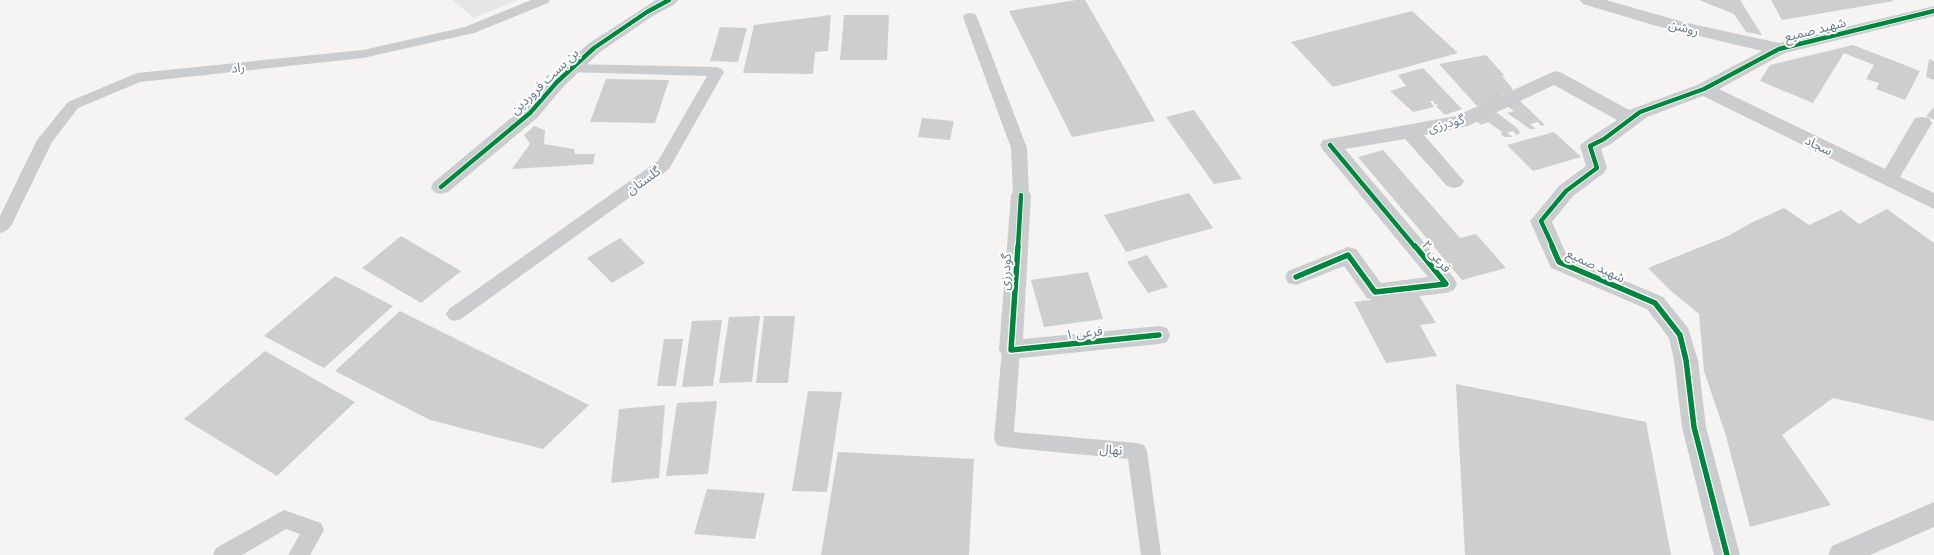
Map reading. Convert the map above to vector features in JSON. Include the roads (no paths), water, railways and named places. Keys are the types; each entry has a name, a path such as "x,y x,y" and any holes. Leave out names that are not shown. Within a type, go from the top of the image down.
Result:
{"street":[{"name":"بن بست فروردین","path":"441,187 530,113 557,82 594,48 647,12 669,0"},
{"name":"روشن","path":"1590,0 1618,10 1716,36 1779,49"},
{"name":"شهید صمیع","path":"1727,555 1694,427 1686,360 1680,335 1655,304 1559,262 1541,221 1566,191 1597,168 1590,146 1604,139 1640,112 1704,89 1779,49 1934,11"},
{"name":"گودرزی","path":"1330,145 1410,132 1461,121 1555,77 1630,119"},
{"name":"سجاد","path":"1704,89 1934,202"},
{"path":"1889,179 1922,123"},
{"path":"1410,132 1454,181"},
{"name":"فرعی ۲","path":"1296,277 1348,255 1375,292 1446,284 1330,145"},
{"name":"گودرزی","path":"1011,350 1020,195"},
{"name":"فرعی ۱","path":"1011,350 1159,335"},
{"path":"1841,555 1934,514"}],"lane":[{"name":"راد","path":"0,227 5,222 45,140 73,105 137,78 363,54 469,30 543,0"},
{"name":"گودرزی","path":"970,17 1019,148 1020,195"},
{"name":"گلستان","path":"455,314 664,166 717,72 572,69"},
{"name":"گودرزی","path":"1004,439 1011,350"},
{"name":"نهال","path":"1004,439 1137,451 1151,555"},
{"path":"223,555 284,519 314,530 298,555"}]}
